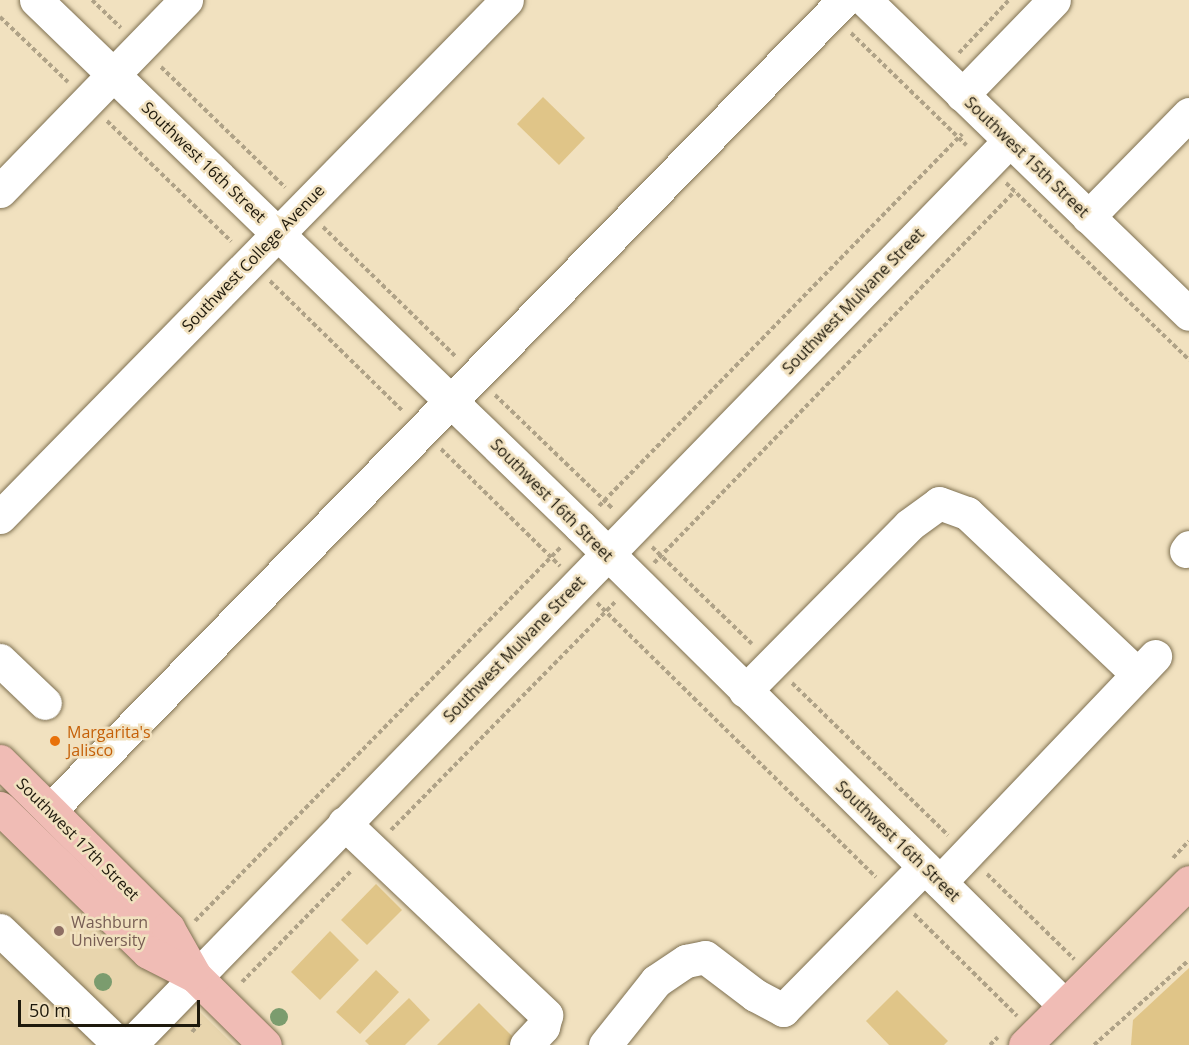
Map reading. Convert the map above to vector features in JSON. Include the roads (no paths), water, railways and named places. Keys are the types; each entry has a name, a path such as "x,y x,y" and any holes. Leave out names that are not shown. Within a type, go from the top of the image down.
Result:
{"main road":[{"name":"Southwest 17th Street","path":"0,761 168,928 195,976 265,1045"},
{"name":"Southwest 17th Street","path":"0,808 148,952 195,976"},
{"path":"1030,1040 1189,882"}],"street":[{"name":"Southwest 16th Street","path":"36,0 580,526 1064,1005"},
{"path":"0,191 186,0"},
{"name":"Southwest College Avenue","path":"0,517 507,0"},
{"path":"50,810 844,0"},
{"name":"Southwest 15th Street","path":"865,0 1189,314"},
{"path":"971,104 1054,0"},
{"path":"1088,217 1189,114"},
{"name":"Southwest Mulvane Street","path":"130,1045 1009,141"},
{"path":"605,1045 657,981 686,961 705,957 755,995 783,1010 894,895 967,854 1146,665 967,513 939,503 909,525 745,691"},
{"path":"0,660 45,704"},
{"path":"344,823 546,1015 543,1027 526,1045"},
{"path":"0,930 120,1045"}],"place":[{"name":"Margarita's Jalisco","path":"55,741"},
{"name":"Washburn University","path":"59,931"}]}
